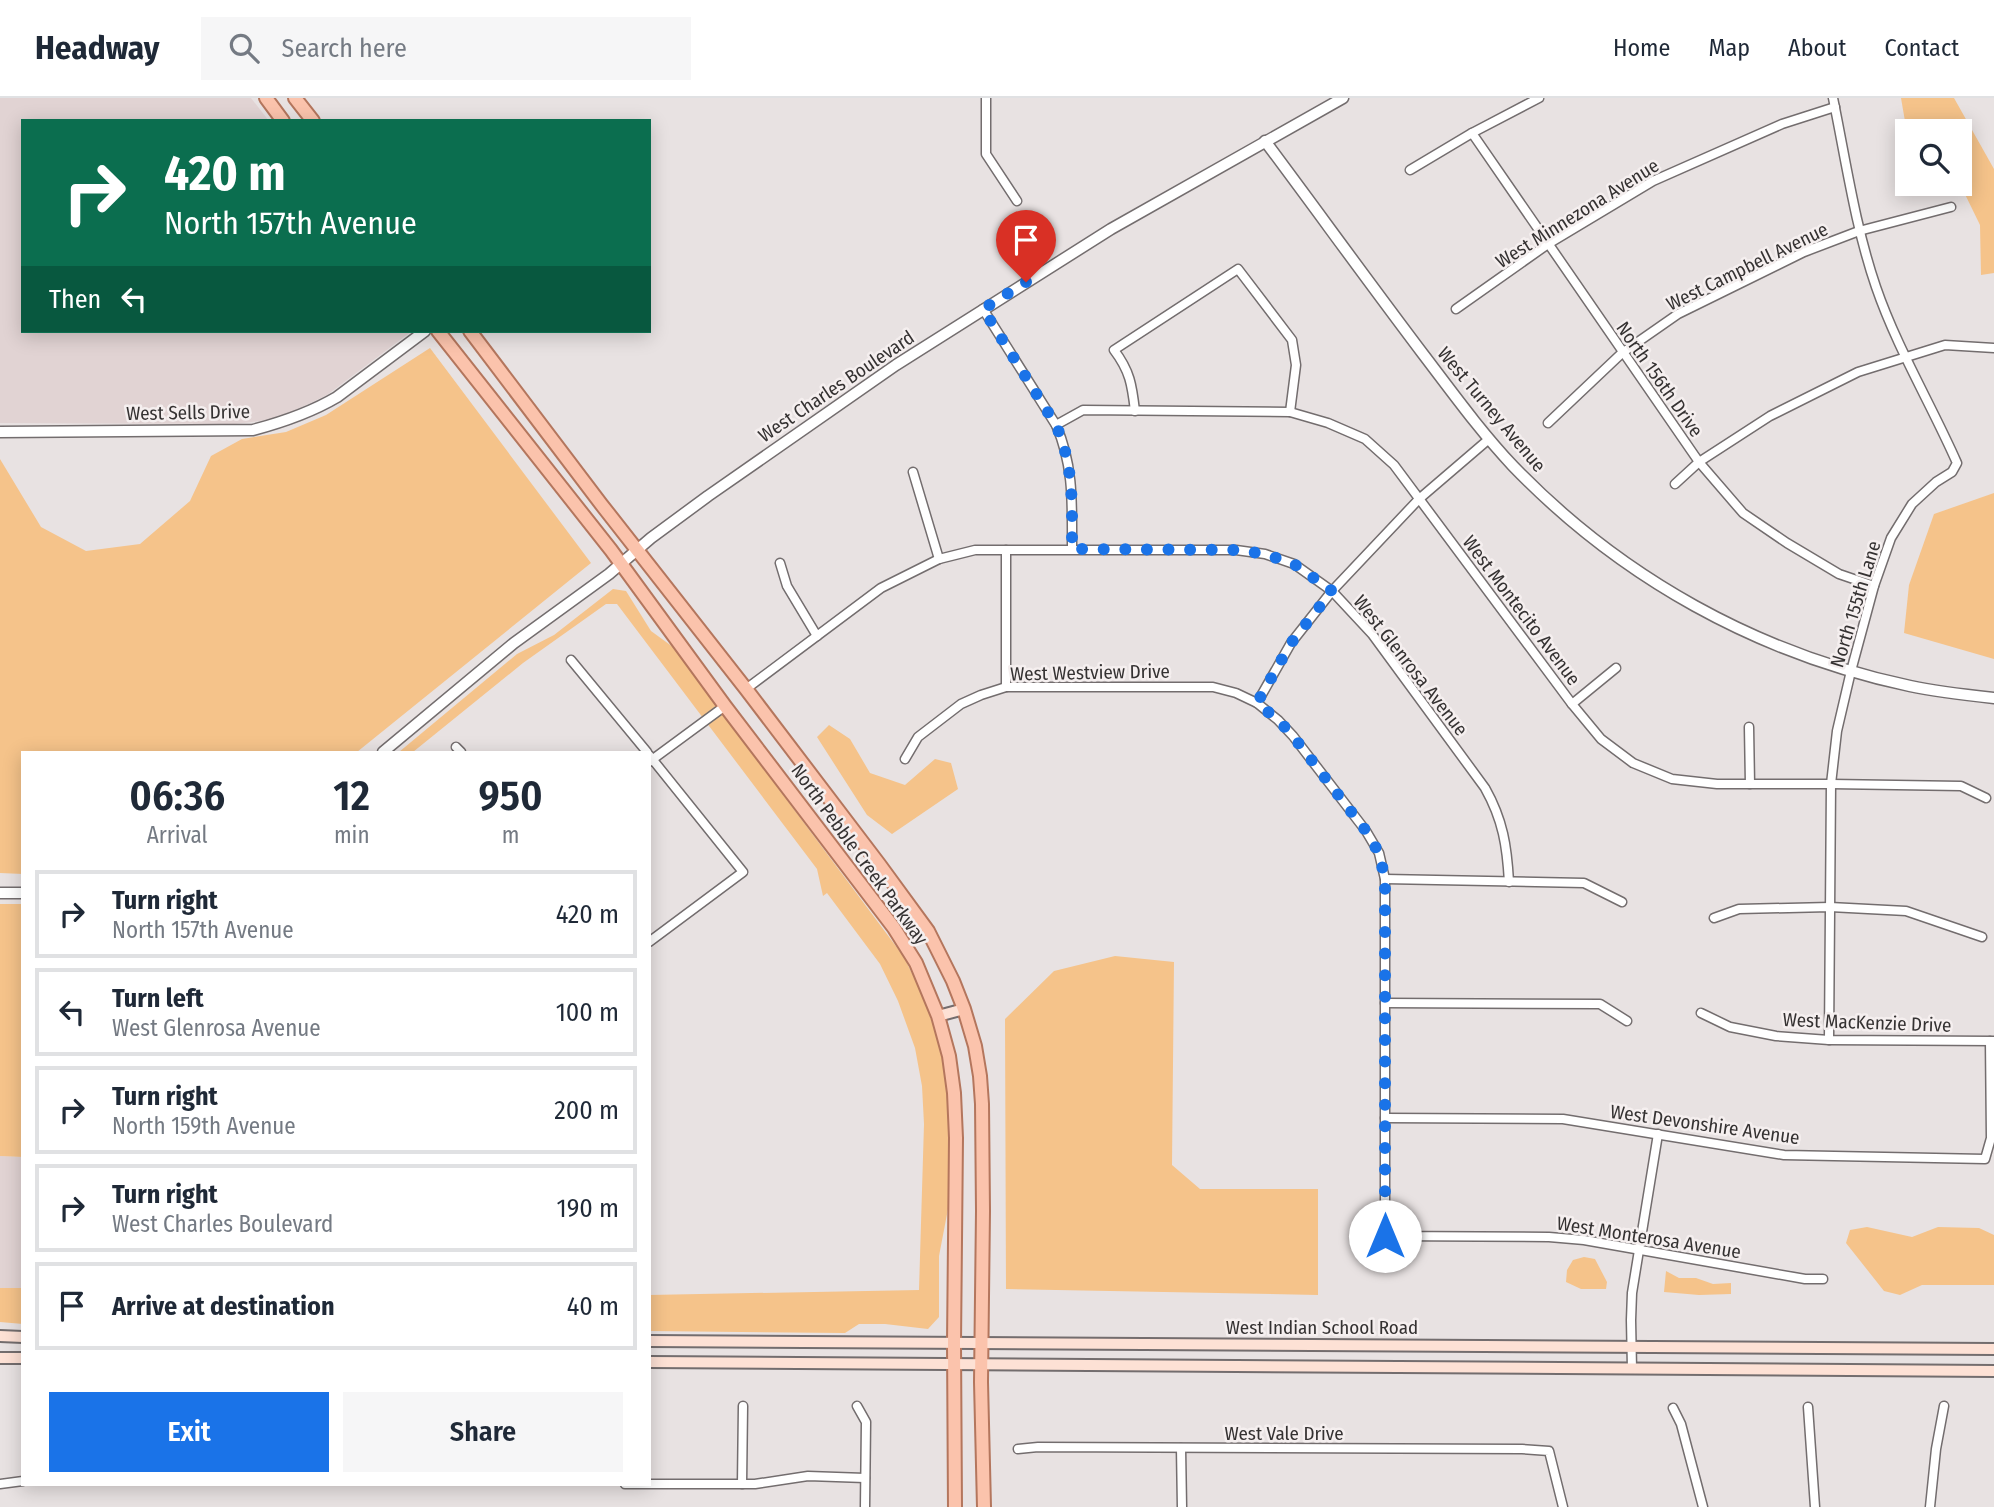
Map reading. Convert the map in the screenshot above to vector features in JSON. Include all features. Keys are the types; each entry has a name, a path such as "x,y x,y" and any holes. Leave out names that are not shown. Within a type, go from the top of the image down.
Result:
{"main road":[{"path":"266,98 282,119"},
{"path":"295,98 311,119"},
{"name":"North Pebble Creek Parkway","path":"440,333 620,564 901,939 916,964 938,1016 951,1069 956,1112 955,1507"},
{"name":"North Pebble Creek Parkway","path":"472,333 600,504 746,689 918,916 937,947 964,1009 975,1046 980,1076 984,1507"},
{"path":"938,1016 964,1009"},
{"path":"0,1336 21,1337"},
{"name":"West Indian School Road","path":"651,1341 1994,1349"},
{"path":"0,1358 21,1358"},
{"name":"West Indian School Road","path":"651,1362 1994,1371"}],"street":[{"path":"986,98 986,154 1017,201"},
{"name":"West Charles Boulevard","path":"384,751 514,643 719,488 896,365 1111,229 1343,98"},
{"path":"1410,170 1539,98"},
{"name":"North 155th Lane","path":"1829,1040 1831,783 1837,731 1874,586 1891,538 1912,504 1936,482 1952,472 1956,463 1876,289 1859,230 1834,102"},
{"name":"West Minnezona Avenue","path":"1456,309 1548,244 1653,181 1834,102"},
{"name":"North 156th Drive","path":"1472,133 1699,463 1743,513 1839,574 1874,586"},
{"name":"West Turney Avenue","path":"1265,141 1390,311 1489,439 1554,506 1601,545 1685,602 1793,653 1912,687 1994,698"},
{"name":"West Campbell Avenue","path":"1548,423 1622,353 1678,314 1804,252 1859,230 1951,208"},
{"path":"1135,411 1132,382 1115,350 1238,270 1292,340 1296,365 1290,412"},
{"path":"983,309 1056,425 1065,445 1070,475 1072,549"},
{"name":"West Sells Drive","path":"0,432 253,430 287,421 324,405 422,333"},
{"path":"1675,484 1699,463 1770,416 1858,372 1945,345 1994,348"},
{"name":"West Montecito Avenue","path":"1056,425 1083,410 1290,412 1328,423 1366,439 1394,465 1601,739 1633,763 1672,779 1717,784 1961,786 1986,798"},
{"path":"1257,703 1291,643 1332,591 1419,499 1489,439"},
{"path":"913,472 939,559"},
{"name":"West Glenrosa Avenue","path":"746,689 881,589 939,559 975,550 1236,550 1265,554 1294,564 1332,591 1372,634 1485,788 1496,807 1504,829 1509,882"},
{"path":"1006,550 1006,687"},
{"path":"780,563 788,586 817,636"},
{"path":"571,660 645,751"},
{"path":"1573,704 1616,668"},
{"name":"West Westview Drive","path":"905,759 918,737 961,704 1006,687 1213,687 1236,693 1257,703 1278,720 1366,831 1379,853 1385,879 1385,1236"},
{"path":"651,756 725,706"},
{"path":"1749,727 1750,784"},
{"path":"651,758 743,872 651,941"},
{"path":"1385,879 1584,883 1622,902"},
{"path":"0,893 21,893"},
{"path":"1714,918 1739,909 1830,907 1906,911 1982,937"},
{"path":"1385,1003 1600,1004 1627,1021"},
{"name":"West MacKenzie Drive","path":"1701,1013 1730,1027 1776,1036 1829,1040 1992,1041"},
{"name":"West Devonshire Avenue","path":"1385,1118 1563,1119 1784,1155 1985,1159 1991,1138 1992,1041"},
{"path":"1632,1369 1632,1293 1658,1134"},
{"name":"West Monterosa Avenue","path":"1385,1236 1566,1238 1805,1279 1823,1279"},
{"path":"743,1406 743,1485"},
{"path":"857,1406 866,1422 865,1507"},
{"path":"1930,1507 1944,1406"},
{"path":"1674,1408 1681,1424 1703,1507"},
{"path":"1808,1408 1815,1507"},
{"path":"1181,1448 1182,1507"},
{"name":"West Vale Drive","path":"1018,1449 1549,1451 1563,1507"},
{"path":"651,1484 743,1485 808,1476 865,1478"},
{"path":"0,1484 21,1481"}],"shaded area":[{"path":"0,98 251,98 267,119 21,119 21,333 409,333 327,395 267,420 235,424 0,423"},
{"path":"1901,98 1954,98 1966,119 1905,119"},
{"path":"1972,130 1994,169 1994,273 1981,275 1980,225 1966,196 1972,196"},
{"path":"430,348 591,563 358,751 21,751 21,874 0,873 0,459 41,527 86,551 140,544 190,501 211,456 242,439 286,432 326,415"},
{"path":"1994,493 1994,659 1904,633 1909,585 1934,514"},
{"path":"613,589 626,591 651,631 673,647 904,957 922,994 938,1039 948,1107 948,1209 939,1256 939,1317 928,1329 859,1324 845,1333 651,1331 651,1295 919,1290 924,1124 922,1086 915,1048 898,1001 880,964 827,893 823,896 817,869 617,604 606,604 523,663 414,751 400,751 517,654 554,635"},
{"path":"829,725 850,739 870,773 905,785 935,759 951,763 958,789 892,834 867,815 817,737"},
{"path":"0,904 21,904 21,1157 0,1156"},
{"path":"1115,956 1174,962 1172,1165 1200,1189 1318,1189 1318,1295 1006,1289 1005,1019 1054,971"},
{"path":"0,1156 21,1157 21,1288 0,1288"},
{"path":"1867,1227 1912,1237 1938,1227 1979,1228 1994,1235 1994,1285 1922,1285 1900,1295 1884,1291 1846,1243 1850,1230"},
{"path":"1584,1257 1595,1259 1607,1282 1606,1289 1581,1289 1566,1282 1567,1270 1573,1260"},
{"path":"1666,1271 1679,1278 1696,1278 1713,1284 1731,1283 1731,1294 1664,1292"},
{"path":"0,1288 21,1288 21,1324 0,1322"}],"route":[{"path":"1026,282 983,309 1056,425 1065,445 1072,486 1072,549 1236,550 1265,554 1294,564 1332,591 1291,643 1257,703 1293,736 1366,831 1379,853 1385,879 1385,1236"}]}
